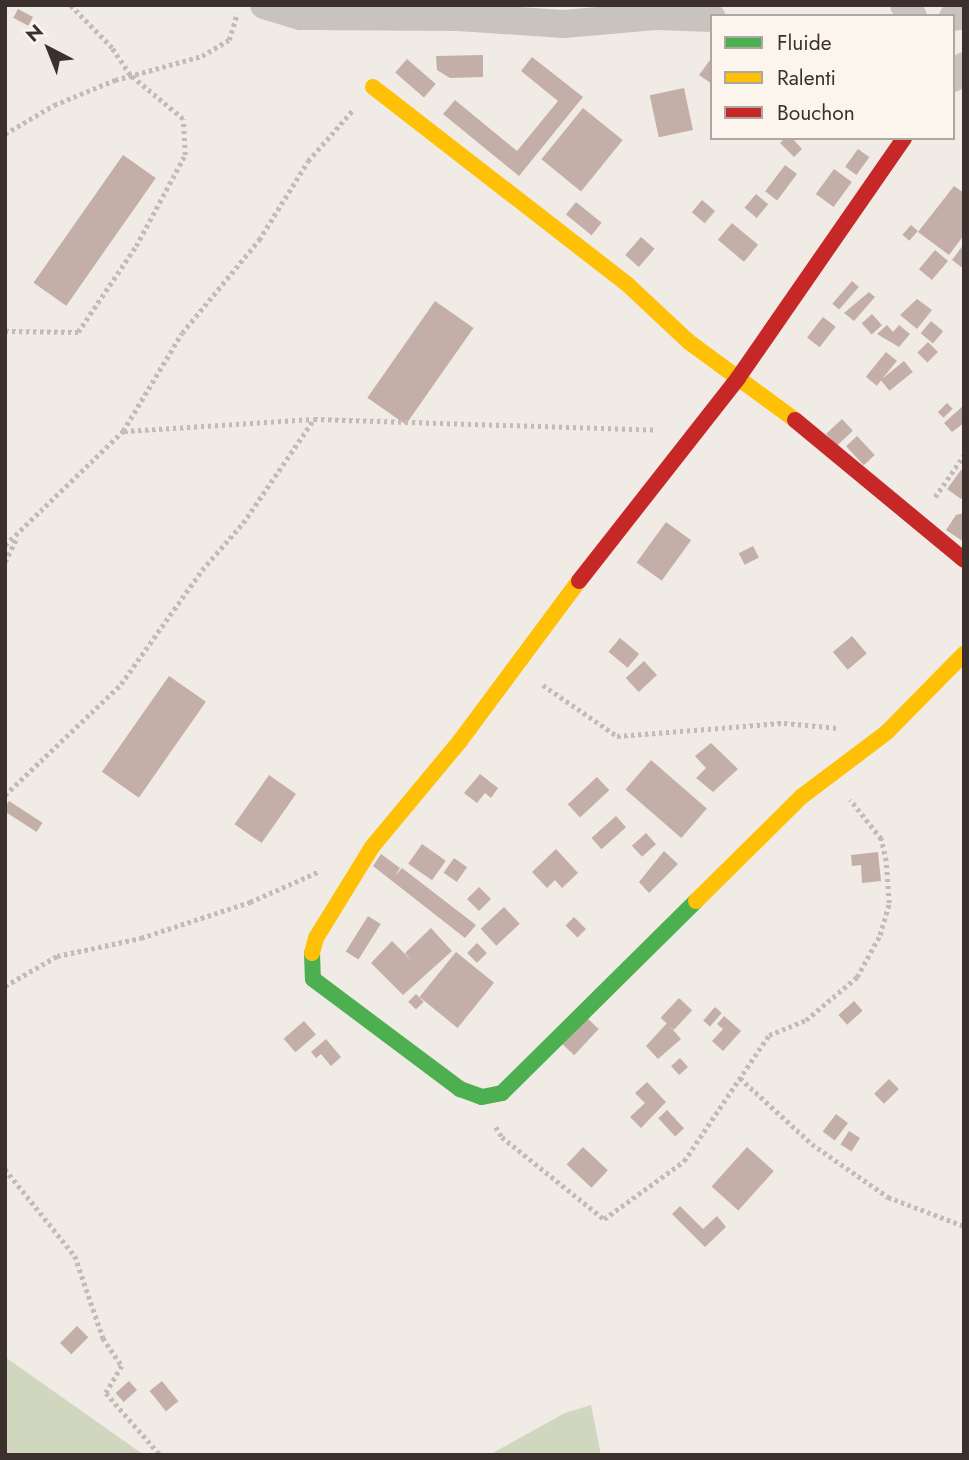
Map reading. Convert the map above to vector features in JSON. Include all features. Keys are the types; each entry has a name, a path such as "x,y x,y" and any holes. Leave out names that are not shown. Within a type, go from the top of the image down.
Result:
{"street":[{"path":"264,5 300,16 458,17 564,24 656,16 710,18"},
{"path":"373,87 626,284 689,342 784,411 964,560"},
{"path":"903,140 738,378 491,699 372,847 316,938 310,961 313,979 460,1089 482,1097 502,1093 801,797 886,733 964,654"}],"path":[{"path":"5,331 78,332 136,246 185,155 183,119 130,75 112,48 70,5"},
{"path":"5,134 54,105 130,75 202,56 229,40 240,5"},
{"path":"5,545 123,431 182,333 259,240 308,161 373,87"},
{"path":"123,431 314,419 697,432"},
{"path":"5,795 121,684 202,570 243,523 314,419"},
{"path":"917,523 964,455"},
{"path":"5,562 19,533"},
{"path":"491,699 544,684 617,736 784,723 886,733"},
{"path":"502,1093 493,1122 502,1137 604,1219 684,1161 768,1035 806,1020 857,977 880,934 889,903 881,839 831,775"},
{"path":"5,986 57,956 165,930 250,902 323,869"},
{"path":"740,1078 812,1144 888,1197 964,1226"},
{"path":"5,1169 75,1256 103,1338 122,1366 106,1393 160,1455"}],"green space":[{"path":"5,1357 144,1455 5,1455"},
{"path":"591,1405 601,1455 489,1455 565,1413"}],"building":[{"path":"18,9 33,17 28,26 13,18"},
{"path":"483,55 483,77 450,78 437,70 436,56"},
{"path":"532,57 583,97 519,176 443,114 455,100 517,151 558,101 521,71"},
{"path":"407,59 436,84 424,98 395,73"},
{"path":"710,60 710,83 699,75"},
{"path":"684,88 693,130 659,137 650,95"},
{"path":"583,108 623,140 581,191 541,159"},
{"path":"783,140 794,140 802,149 794,157 780,143"},
{"path":"858,149 869,157 856,175 845,167"},
{"path":"123,155 156,178 66,306 34,283"},
{"path":"785,165 797,174 777,200 765,191"},
{"path":"834,169 852,182 834,207 816,194"},
{"path":"954,186 964,193 964,235 949,255 918,232"},
{"path":"756,194 768,204 757,218 744,208"},
{"path":"702,200 715,211 705,223 692,212"},
{"path":"576,202 602,223 592,235 566,214"},
{"path":"732,223 758,245 744,262 718,240"},
{"path":"911,225 918,231 909,241 902,235"},
{"path":"641,237 655,249 639,267 625,255"},
{"path":"964,244 964,269 952,260"},
{"path":"935,250 948,261 932,280 919,269"},
{"path":"852,281 859,287 839,310 832,304"},
{"path":"869,292 875,297 854,321 844,313"},
{"path":"917,299 932,310 917,329 900,315"},
{"path":"435,301 474,328 406,425 367,398"},
{"path":"872,314 882,325 872,335 862,323"},
{"path":"823,317 836,327 820,347 807,337"},
{"path":"931,321 943,331 933,344 921,333"},
{"path":"887,325 893,332 899,325 910,334 899,347 877,334"},
{"path":"928,342 938,352 927,363 917,353"},
{"path":"886,352 897,361 877,386 866,377"},
{"path":"904,361 913,372 889,391 881,380"},
{"path":"947,403 953,409 943,418 938,412"},
{"path":"964,405 964,423 952,432 944,423"},
{"path":"842,419 853,431 837,446 826,434"},
{"path":"857,436 875,455 864,465 846,446"},
{"path":"964,466 964,496 961,499 947,489"},
{"path":"964,513 964,542 946,530 956,515"},
{"path":"666,522 691,540 662,581 637,562"},
{"path":"753,546 759,558 745,565 739,553"},
{"path":"852,636 867,654 848,670 833,652"},
{"path":"620,638 639,654 628,668 608,652"},
{"path":"644,661 657,675 639,692 626,678"},
{"path":"169,676 206,702 139,798 102,772"},
{"path":"711,743 738,769 713,792 696,778 706,768 695,756"},
{"path":"651,760 707,809 681,838 625,789"},
{"path":"480,774 498,788 491,798 485,793 477,803 464,793"},
{"path":"269,775 296,794 262,843 235,824"},
{"path":"597,777 609,790 580,817 568,804"},
{"path":"9,801 43,823 37,832 5,812"},
{"path":"616,816 626,827 602,849 591,838"},
{"path":"646,833 656,844 642,857 632,846"},
{"path":"422,844 446,861 432,880 408,864"},
{"path":"556,849 578,873 562,888 555,880 547,888 532,872"},
{"path":"664,851 678,864 649,893 639,882"},
{"path":"878,852 881,881 862,883 861,865 852,866 851,855"},
{"path":"381,854 400,868 395,876 402,868 476,925 465,938 373,866"},
{"path":"454,858 467,867 457,882 444,873"},
{"path":"479,887 491,899 479,911 467,899"},
{"path":"504,907 520,924 496,946 481,929"},
{"path":"368,916 381,924 358,960 346,952"},
{"path":"574,917 586,929 578,938 566,925"},
{"path":"431,928 452,951 403,995 371,963 392,941 413,962 405,953"},
{"path":"477,943 487,953 477,963 467,953"},
{"path":"456,952 494,983 458,1028 419,997"},
{"path":"416,994 424,1002 416,1010 408,1002"},
{"path":"679,998 692,1010 674,1030 661,1018"},
{"path":"854,1001 863,1011 847,1025 838,1015"},
{"path":"715,1007 722,1013 710,1026 703,1021"},
{"path":"724,1016 741,1031 723,1051 712,1041 723,1029 717,1024"},
{"path":"587,1018 599,1029 574,1055 562,1044"},
{"path":"304,1021 316,1035 295,1052 284,1039"},
{"path":"667,1023 681,1039 658,1059 646,1046"},
{"path":"326,1039 341,1057 331,1066 321,1054 316,1058 311,1052"},
{"path":"680,1058 688,1067 679,1075 671,1066"},
{"path":"889,1079 899,1089 884,1104 874,1094"},
{"path":"647,1082 666,1102 641,1128 630,1117 645,1103 635,1093"},
{"path":"667,1110 684,1128 675,1136 658,1118"},
{"path":"836,1114 848,1123 835,1141 823,1132"},
{"path":"849,1131 860,1138 852,1151 841,1145"},
{"path":"583,1147 608,1170 591,1188 567,1165"},
{"path":"747,1147 774,1171 738,1210 712,1186"},
{"path":"680,1206 703,1229 717,1216 726,1227 705,1247 672,1214"},
{"path":"77,1326 88,1337 71,1354 60,1343"},
{"path":"129,1381 137,1390 124,1402 116,1393"},
{"path":"162,1381 178,1401 166,1411 150,1391"}],"traffic: fast":[{"path":"312,953 313,979 460,1089 482,1097 502,1093 696,901"}],"traffic: slow":[{"path":"373,87 627,284 689,342 795,420"},
{"path":"312,953 316,938 372,847 460,741 579,581"},
{"path":"696,901 801,797 886,733 964,654"}],"traffic: jam":[{"path":"579,581 738,378 903,140"},
{"path":"795,420 964,560"}]}
